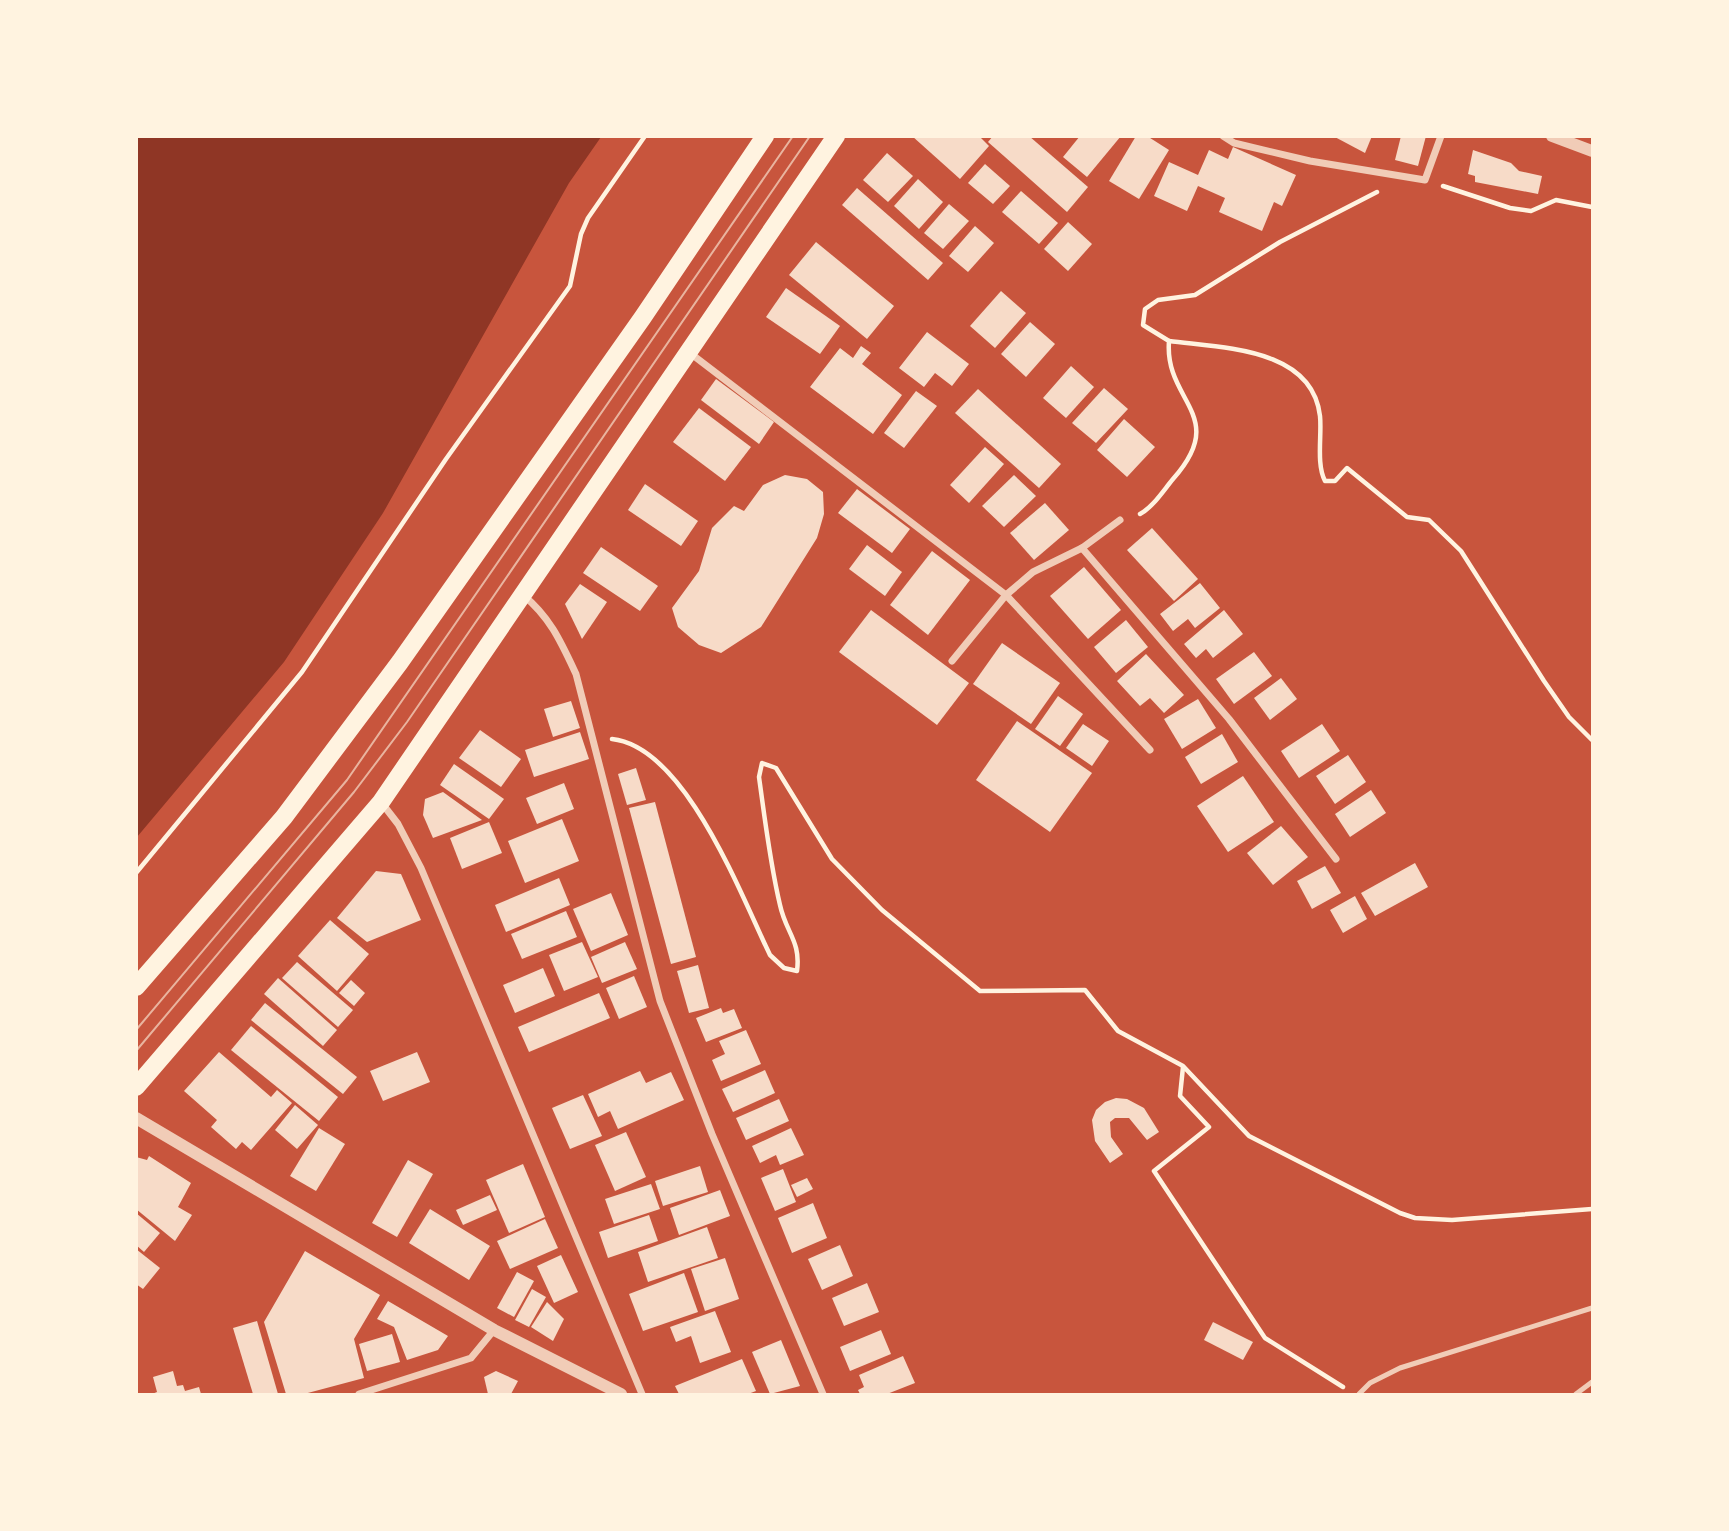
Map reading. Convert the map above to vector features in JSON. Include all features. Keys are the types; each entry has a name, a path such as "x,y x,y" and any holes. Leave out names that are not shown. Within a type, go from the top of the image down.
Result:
{"main road":[{"path":"136,987 284,817 392,673 643,317 765,136"},
{"path":"136,1087 380,802 836,136"}],"street":[{"path":"1223,136 1234,143 1310,161 1425,180 1441,136"},
{"path":"1552,136 1592,151"},
{"path":"687,351 1006,595 1150,750"},
{"path":"953,661 1006,595 1033,572 1082,548 1120,520"},
{"path":"1082,548 1229,719 1336,859"},
{"path":"522,594 543,611 556,631 576,674 660,1001 712,1134 823,1395"},
{"path":"380,802 398,824 421,868 642,1395"},
{"path":"136,1118 494,1330 621,1395"},
{"path":"359,1395 471,1358 494,1330"}],"lane":[{"path":"1357,1395 1370,1383 1400,1368 1592,1308"},
{"path":"1576,1395 1592,1382"}],"path":[{"path":"136,873 302,672 446,459 570,286 588,218 645,136"},
{"path":"1405,177 1280,242 1195,295 1150,302 1145,309 1143,325 1169,341 1261,355 1299,375 1317,399 1325,481 1335,481 1347,468 1407,517 1429,520 1466,556 1544,681 1570,717 1592,740"},
{"path":"1425,180 1510,208 1531,211 1556,200 1592,207"},
{"path":"1120,520 1146,511 1181,471 1195,447 1198,431 1190,406 1171,370 1167,357 1169,341"},
{"path":"594,737 620,740 642,750 666,770 687,795 711,830 770,955 784,968 797,971 800,951 783,919 776,887 759,777 762,763 776,768 840,867 882,911 980,991 1085,990 1118,1031 1183,1066 1249,1136 1400,1213 1415,1218 1452,1220 1592,1209"},
{"path":"1183,1066 1180,1096 1209,1127 1154,1171 1265,1338 1357,1395"}],"shaded area":[{"path":"137,136 601,137 569,183 383,513 284,662 137,837"}],"building":[{"path":"912,136 979,136 989,146 960,179"},
{"path":"993,136 1029,136 1088,187 1067,212 988,142"},
{"path":"1080,136 1121,136 1087,177 1063,157"},
{"path":"1136,136 1147,136 1169,150 1139,199 1109,181"},
{"path":"1333,136 1372,136 1365,153"},
{"path":"1401,136 1426,136 1418,166 1395,160"},
{"path":"1233,147 1296,175 1282,206 1274,202 1262,231 1219,212 1225,198 1198,186 1187,211 1154,196 1169,162 1198,175 1209,150 1228,159"},
{"path":"1473,150 1511,163 1519,171 1542,176 1538,194 1475,182 1475,176 1468,174"},
{"path":"887,153 913,176 888,202 863,180"},
{"path":"985,164 1010,186 993,204 968,183"},
{"path":"918,179 943,202 919,229 894,206"},
{"path":"857,188 943,263 928,280 842,205"},
{"path":"1021,191 1058,223 1039,244 1002,212"},
{"path":"949,204 969,221 943,249 924,233"},
{"path":"1068,222 1092,244 1068,271 1044,249"},
{"path":"975,226 994,243 968,272 949,256"},
{"path":"816,242 894,306 867,339 789,275"},
{"path":"786,288 840,326 820,354 766,317"},
{"path":"1001,291 1026,313 995,348 970,326"},
{"path":"1030,322 1055,344 1026,377 1001,354"},
{"path":"927,332 969,364 952,386 935,373 924,387 899,368"},
{"path":"861,346 871,353 862,364 902,395 873,434 810,387 840,348 853,358"},
{"path":"1071,366 1094,387 1066,418 1043,398"},
{"path":"716,379 774,422 759,444 701,400"},
{"path":"1104,388 1128,409 1096,443 1072,423"},
{"path":"978,389 1061,464 1039,488 955,413"},
{"path":"916,391 937,406 904,448 884,433"},
{"path":"699,408 751,447 725,481 673,442"},
{"path":"1124,419 1155,447 1127,477 1097,450"},
{"path":"985,447 1004,464 969,503 950,485"},
{"path":"785,475 807,479 823,492 824,514 817,538 761,627 721,653 699,645 678,627 672,608 699,571 712,528 734,506 744,511 763,485"},
{"path":"1014,475 1036,496 1004,527 982,506"},
{"path":"645,484 698,521 681,546 628,510"},
{"path":"857,489 910,529 892,553 838,513"},
{"path":"1045,503 1069,530 1034,560 1010,533"},
{"path":"1152,528 1198,579 1174,601 1127,550"},
{"path":"867,545 902,572 885,596 849,569"},
{"path":"601,547 658,586 640,611 583,573"},
{"path":"932,551 970,580 928,635 890,605"},
{"path":"1084,567 1121,610 1088,639 1050,596"},
{"path":"1200,583 1220,608 1195,628 1188,619 1173,631 1160,614"},
{"path":"580,584 607,602 582,639 565,604"},
{"path":"871,610 969,683 937,725 839,652"},
{"path":"1224,610 1243,634 1213,658 1206,649 1196,658 1184,644"},
{"path":"1126,620 1148,647 1116,673 1094,647"},
{"path":"1002,643 1060,683 1031,724 973,684"},
{"path":"1254,652 1272,676 1234,704 1216,679"},
{"path":"1146,654 1184,695 1164,713 1150,698 1140,706 1117,681"},
{"path":"1281,678 1297,699 1270,720 1254,698"},
{"path":"1058,696 1083,714 1060,746 1035,729"},
{"path":"1198,699 1216,728 1182,749 1164,719"},
{"path":"571,701 580,728 553,737 544,709"},
{"path":"1017,721 1092,773 1050,832 976,780"},
{"path":"1083,724 1109,741 1092,766 1066,748"},
{"path":"1322,724 1340,751 1299,778 1281,751"},
{"path":"480,730 521,759 501,787 459,758"},
{"path":"580,732 589,759 534,777 525,750"},
{"path":"1222,734 1238,762 1201,784 1185,757"},
{"path":"1348,755 1366,782 1335,804 1316,776"},
{"path":"454,764 504,799 489,819 440,785"},
{"path":"636,768 646,800 627,805 618,774"},
{"path":"1243,776 1274,822 1228,852 1197,806"},
{"path":"564,783 574,809 537,824 526,798"},
{"path":"1371,790 1386,813 1350,837 1335,814"},
{"path":"443,792 482,820 433,838 423,815 425,799"},
{"path":"655,802 696,957 671,964 629,808"},
{"path":"562,819 579,861 525,883 508,841"},
{"path":"489,822 502,853 462,869 450,838"},
{"path":"1281,826 1308,857 1273,885 1247,853"},
{"path":"1415,863 1428,887 1375,916 1361,893"},
{"path":"1325,866 1341,893 1312,909 1297,881"},
{"path":"376,871 401,874 421,920 367,942 337,918"},
{"path":"559,878 570,905 506,932 495,905"},
{"path":"611,893 628,935 591,951 573,909"},
{"path":"1355,896 1367,919 1343,933 1330,910"},
{"path":"566,911 577,937 522,959 511,934"},
{"path":"330,920 369,954 337,991 298,956"},
{"path":"582,942 598,977 564,991 549,955"},
{"path":"625,942 637,969 602,983 591,957"},
{"path":"297,962 353,1010 338,1027 282,978"},
{"path":"698,965 709,1008 689,1013 677,971"},
{"path":"543,968 555,996 515,1013 503,985"},
{"path":"634,976 647,1007 619,1019 606,988"},
{"path":"278,978 337,1030 323,1046 264,994"},
{"path":"351,980 365,993 354,1006 339,993"},
{"path":"599,993 610,1018 529,1052 518,1027"},
{"path":"265,1003 357,1077 343,1094 251,1020"},
{"path":"721,1008 723,1013 734,1009 742,1028 706,1042 696,1018"},
{"path":"251,1026 338,1097 319,1121 231,1050"},
{"path":"746,1030 761,1064 721,1081 712,1060 725,1054 719,1041"},
{"path":"219,1052 271,1097 277,1090 292,1103 251,1150 242,1142 236,1149 211,1127 217,1120 184,1091"},
{"path":"417,1052 430,1082 383,1101 370,1071"},
{"path":"765,1070 775,1093 733,1112 722,1089"},
{"path":"640,1071 646,1083 671,1072 684,1100 618,1129 610,1111 598,1117 588,1094"},
{"path":"583,1095 602,1136 570,1149 552,1108"},
{"path":"1116,1098 1127,1099 1144,1108 1159,1132 1147,1140 1129,1118 1115,1118 1110,1122 1111,1137 1123,1154 1110,1163 1095,1141 1092,1120 1096,1110 1105,1102"},
{"path":"779,1099 789,1121 746,1140 736,1118"},
{"path":"295,1105 318,1125 297,1149 275,1130"},
{"path":"319,1128 345,1144 316,1191 290,1176"},
{"path":"791,1128 804,1155 780,1165 776,1155 760,1163 752,1146"},
{"path":"626,1132 646,1177 615,1191 595,1145"},
{"path":"149,1156 191,1183 178,1207 192,1215 175,1241 136,1209 136,1157 147,1160"},
{"path":"408,1160 433,1174 397,1237 372,1223"},
{"path":"523,1164 545,1217 509,1233 486,1180"},
{"path":"700,1166 708,1192 663,1206 655,1181"},
{"path":"783,1169 796,1202 775,1211 761,1178"},
{"path":"807,1178 813,1189 797,1197 791,1185"},
{"path":"651,1184 660,1209 614,1224 605,1199"},
{"path":"720,1190 730,1216 679,1235 670,1208"},
{"path":"490,1195 497,1210 463,1225 456,1210"},
{"path":"813,1203 827,1238 792,1253 778,1218"},
{"path":"430,1209 490,1246 469,1280 409,1243"},
{"path":"136,1213 160,1233 144,1252 136,1245"},
{"path":"649,1215 658,1241 608,1258 599,1232"},
{"path":"545,1219 558,1248 510,1269 497,1241"},
{"path":"707,1227 718,1258 648,1282 638,1252"},
{"path":"840,1245 853,1276 822,1290 808,1259"},
{"path":"136,1249 160,1268 143,1289 136,1284"},
{"path":"305,1251 380,1295 354,1339 364,1378 304,1394 286,1394 264,1322"},
{"path":"561,1255 578,1292 554,1303 537,1266"},
{"path":"725,1258 739,1299 705,1311 691,1269"},
{"path":"517,1272 534,1281 514,1317 497,1308"},
{"path":"684,1273 698,1312 643,1331 629,1294"},
{"path":"867,1283 879,1312 844,1326 832,1298"},
{"path":"532,1289 546,1297 529,1327 515,1320"},
{"path":"388,1301 448,1336 438,1350 407,1360 394,1327 377,1319"},
{"path":"547,1302 564,1319 553,1341 531,1327"},
{"path":"715,1311 731,1352 700,1363 691,1336 676,1342 670,1327"},
{"path":"257,1321 278,1394 253,1394 233,1328"},
{"path":"1213,1322 1253,1342 1243,1360 1204,1340"},
{"path":"881,1330 891,1354 850,1371 840,1347"},
{"path":"392,1334 400,1362 367,1371 359,1344"},
{"path":"781,1340 800,1386 770,1394 752,1352"},
{"path":"903,1356 915,1383 887,1394 860,1394 858,1390 864,1387 859,1375"},
{"path":"742,1359 756,1391 748,1394 679,1394 675,1386"},
{"path":"173,1371 177,1386 183,1385 185,1391 199,1387 201,1394 152,1394 157,1392 153,1377"},
{"path":"496,1371 518,1381 511,1394 488,1394 484,1377"}],"tram line":[{"path":"136,1030 347,780 793,136"},
{"path":"136,1051 354,792 407,722 810,136"}]}
